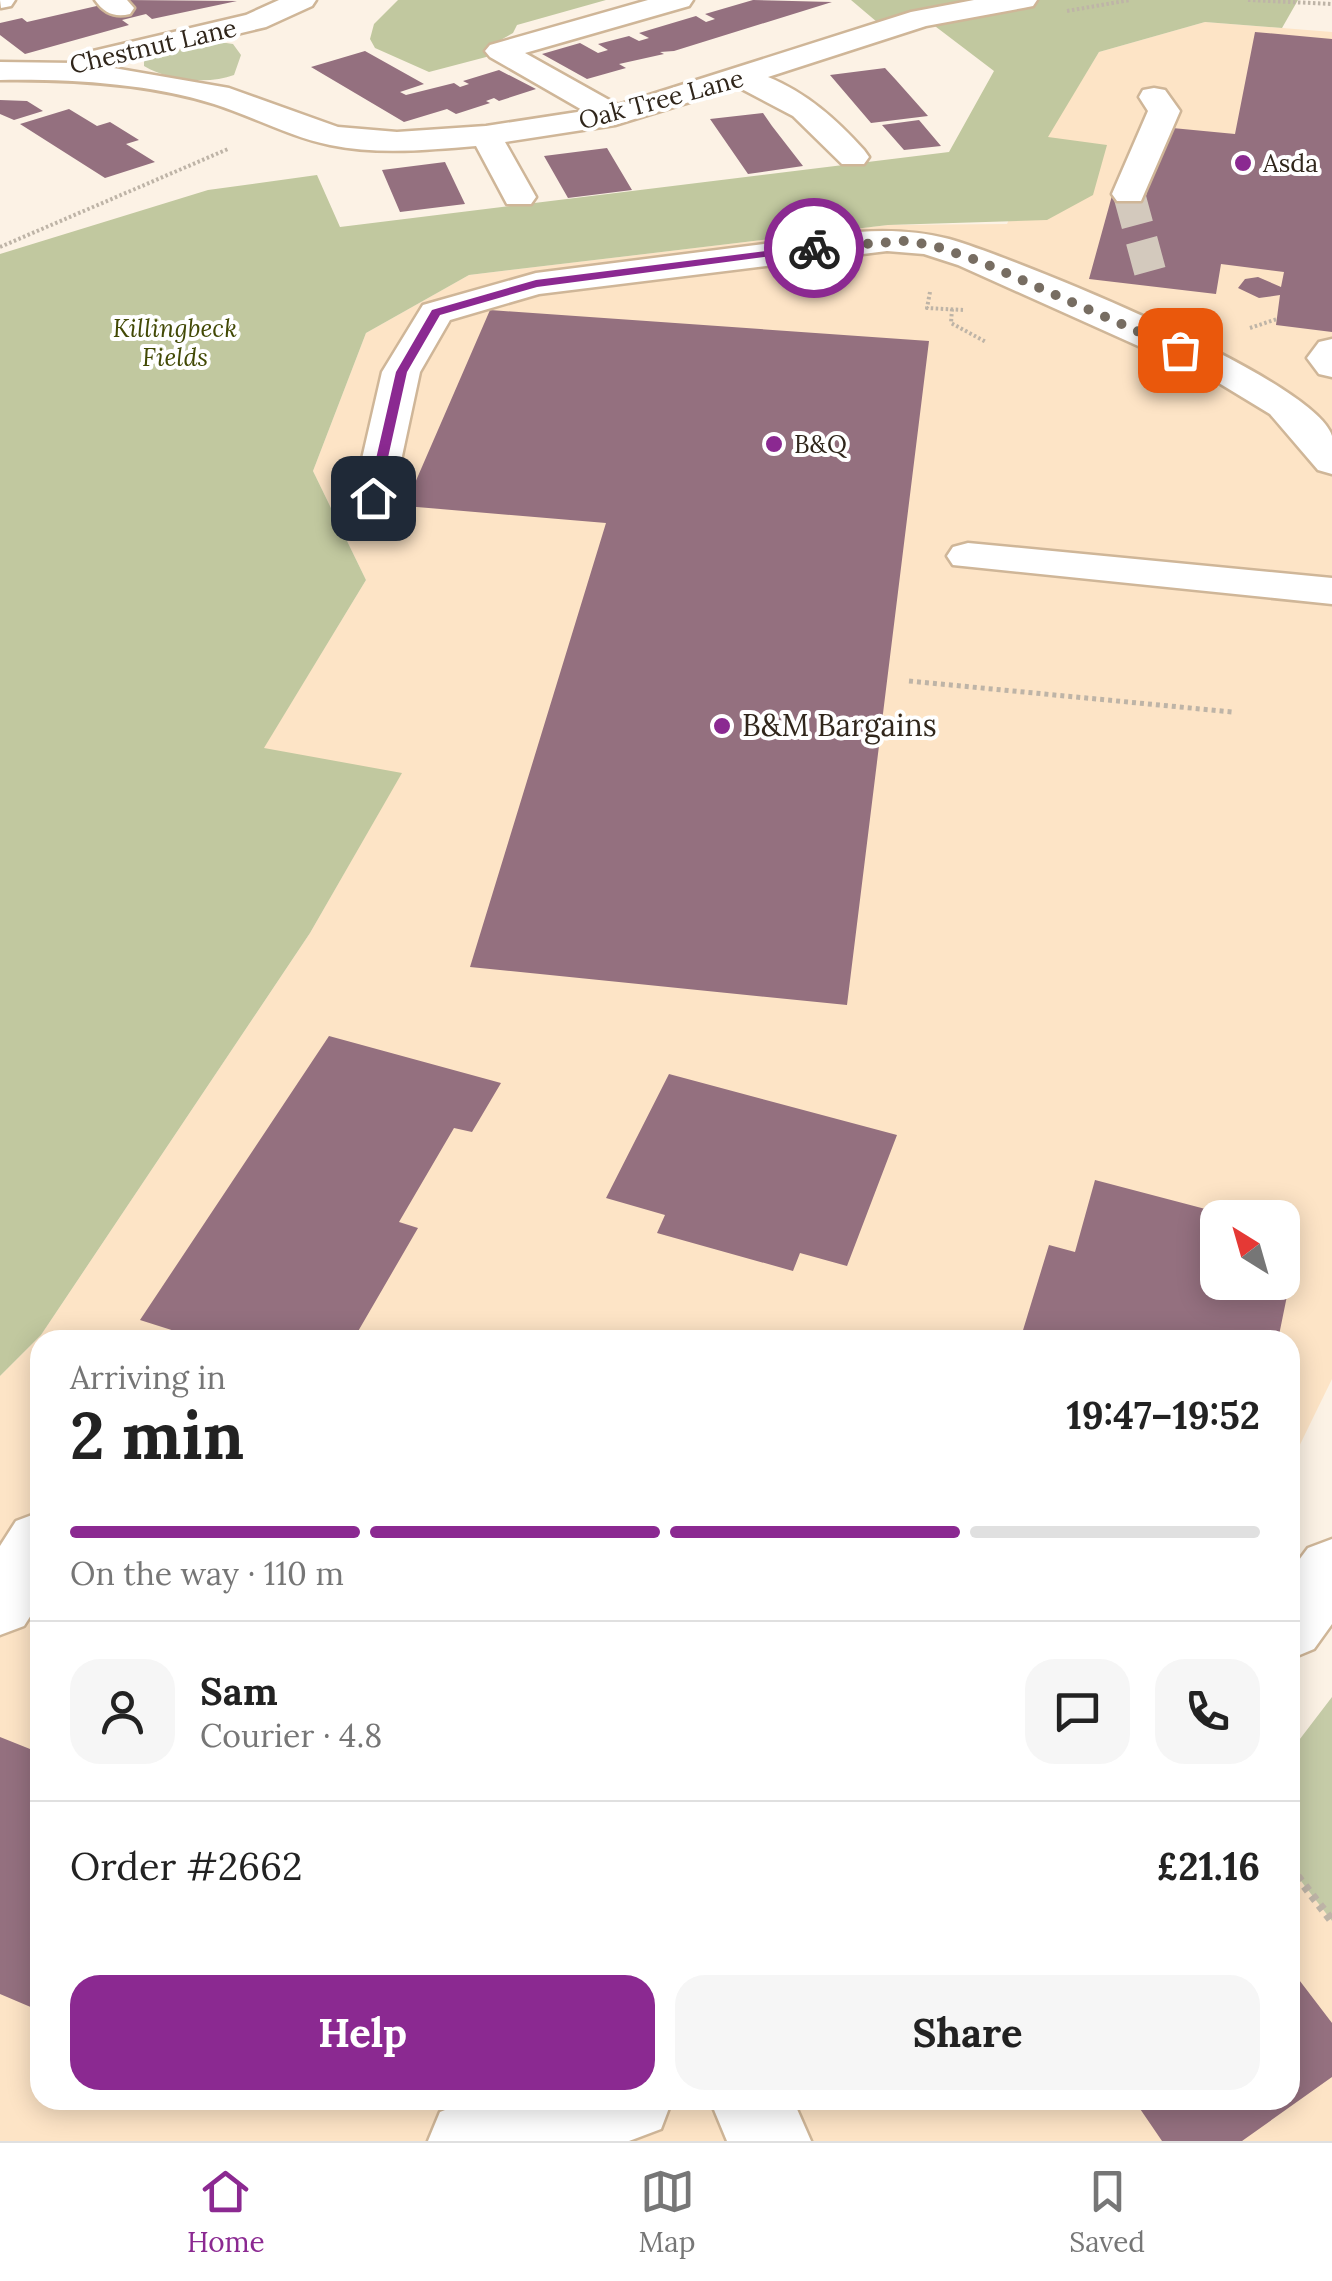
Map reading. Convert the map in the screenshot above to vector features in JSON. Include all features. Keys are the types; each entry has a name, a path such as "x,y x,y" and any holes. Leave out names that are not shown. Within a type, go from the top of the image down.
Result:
{"street":[{"name":"Chestnut Lane","path":"0,71 50,70 257,50 302,0"},
{"path":"615,116 500,51 678,0"},
{"name":"Oak Tree Lane","path":"292,122 333,136 398,142 486,136 615,116 922,18 1023,0"},
{"path":"257,50 262,91 292,122"},
{"name":"Chestnut Lane","path":"50,70 138,79 218,95 292,122"},
{"path":"743,78 769,87 813,112 853,157"},
{"path":"1129,194 1164,111 1154,97"},
{"path":"486,136 519,198"},
{"path":"373,498 401,372 436,313 536,284 858,242 932,245 1148,318 1215,366 1278,402 1323,449"},
{"path":"1332,350 1326,358 1332,366"},
{"path":"968,556 1332,591"},
{"path":"0,1604 30,1558"},
{"path":"1300,1613 1332,1569"},
{"path":"469,2141 592,2110"},
{"path":"755,2110 770,2141"}],"path":[{"path":"1248,0 1332,4"},
{"path":"0,247 292,122"},
{"path":"952,309 951,323 986,342"},
{"path":"910,680 1232,712"},
{"path":"1300,1879 1332,1922"}],"shaded area":[{"path":"1205,22 1332,32 1332,1379 1300,1445 1300,1330 44,1330 310,933 401,774 263,749 366,580 313,471 366,333 469,275 888,225 1007,224 1047,137 1099,52"},
{"path":"30,1346 30,2110 1300,2110 1300,1880 1332,1921 1332,2141 0,2141 0,1376"}],"green space":[{"path":"398,0 606,0 517,25 513,33 490,46 490,56 429,72 375,48 370,39 374,24"},
{"name":"Killingbeck Fields","path":"851,0 1298,0 1282,28 1205,22 1099,52 1048,137 1107,145 1093,195 1047,220 888,225 469,275 366,333 313,471 366,580 264,748 402,773 310,933 44,1330 30,1330 30,1346 0,1376 0,254 208,190 317,175 340,227 949,152 994,71 923,17 877,22"},
{"path":"213,41 233,44 241,55 234,75 188,80 144,66 144,57"},
{"path":"1332,1697 1332,1921 1300,1880 1300,1739"}],"building":[{"path":"125,0 237,1 152,19 146,14 122,20 129,25 25,54 0,35 0,23 22,18 27,22 101,5 109,11 132,5"},
{"path":"753,0 832,2 619,64 626,68 587,79 542,54 580,43 598,53 608,50 598,44 629,36 639,41 649,38 639,33 696,16 706,22 715,19 705,14"},
{"name":"Asda","path":"1255,32 1332,39 1332,332 1276,325 1280,295 1259,298 1238,288 1245,279 1258,277 1281,287 1284,272 1221,264 1216,294 1089,279 1113,192 1146,196 1162,127 1235,134"},
{"path":"365,51 424,84 400,92 406,95 454,83 460,87 469,84 463,81 499,70 536,89 499,101 494,98 486,101 490,103 456,114 447,109 404,122 311,67"},
{"path":"885,68 928,116 871,123 830,75"},
{"path":"0,100 27,101 43,111 14,120 0,114"},
{"path":"69,109 97,126 110,122 139,140 126,144 155,162 105,178 20,124"},
{"path":"763,113 803,166 748,174 710,119"},
{"path":"919,120 941,146 904,150 882,125"},
{"path":"607,148 632,190 568,198 544,156"},
{"path":"445,162 465,204 400,212 382,170"},
{"path":"490,310 929,341 847,1005 470,967 606,523 405,506"},
{"path":"329,1036 501,1083 472,1132 454,1128 399,1222 418,1228 359,1330 172,1330 140,1320"},
{"path":"669,1074 897,1135 847,1266 800,1253 793,1271 657,1233 665,1215 606,1198"},
{"path":"1095,1180 1200,1208 1200,1300 1286,1300 1280,1330 1023,1330 1049,1245 1075,1252"},
{"path":"0,1737 30,1749 30,2007 0,1994"},
{"path":"1300,1981 1332,2023 1332,2077 1300,2100"},
{"path":"1141,2110 1286,2110 1242,2141 1162,2141"}],"tunnel":[{"path":"1129,194 1154,286"}],"way so far":[{"path":"814,248 858,242 932,245 979,261 1180,350"}],"place":[{"name":"Asda","path":"1243,163"},
{"name":"B&Q","path":"774,444"},
{"name":"B&M Bargains","path":"722,726"}],"route":[{"path":"373,498 401,372 436,313 536,284 814,248"}]}
